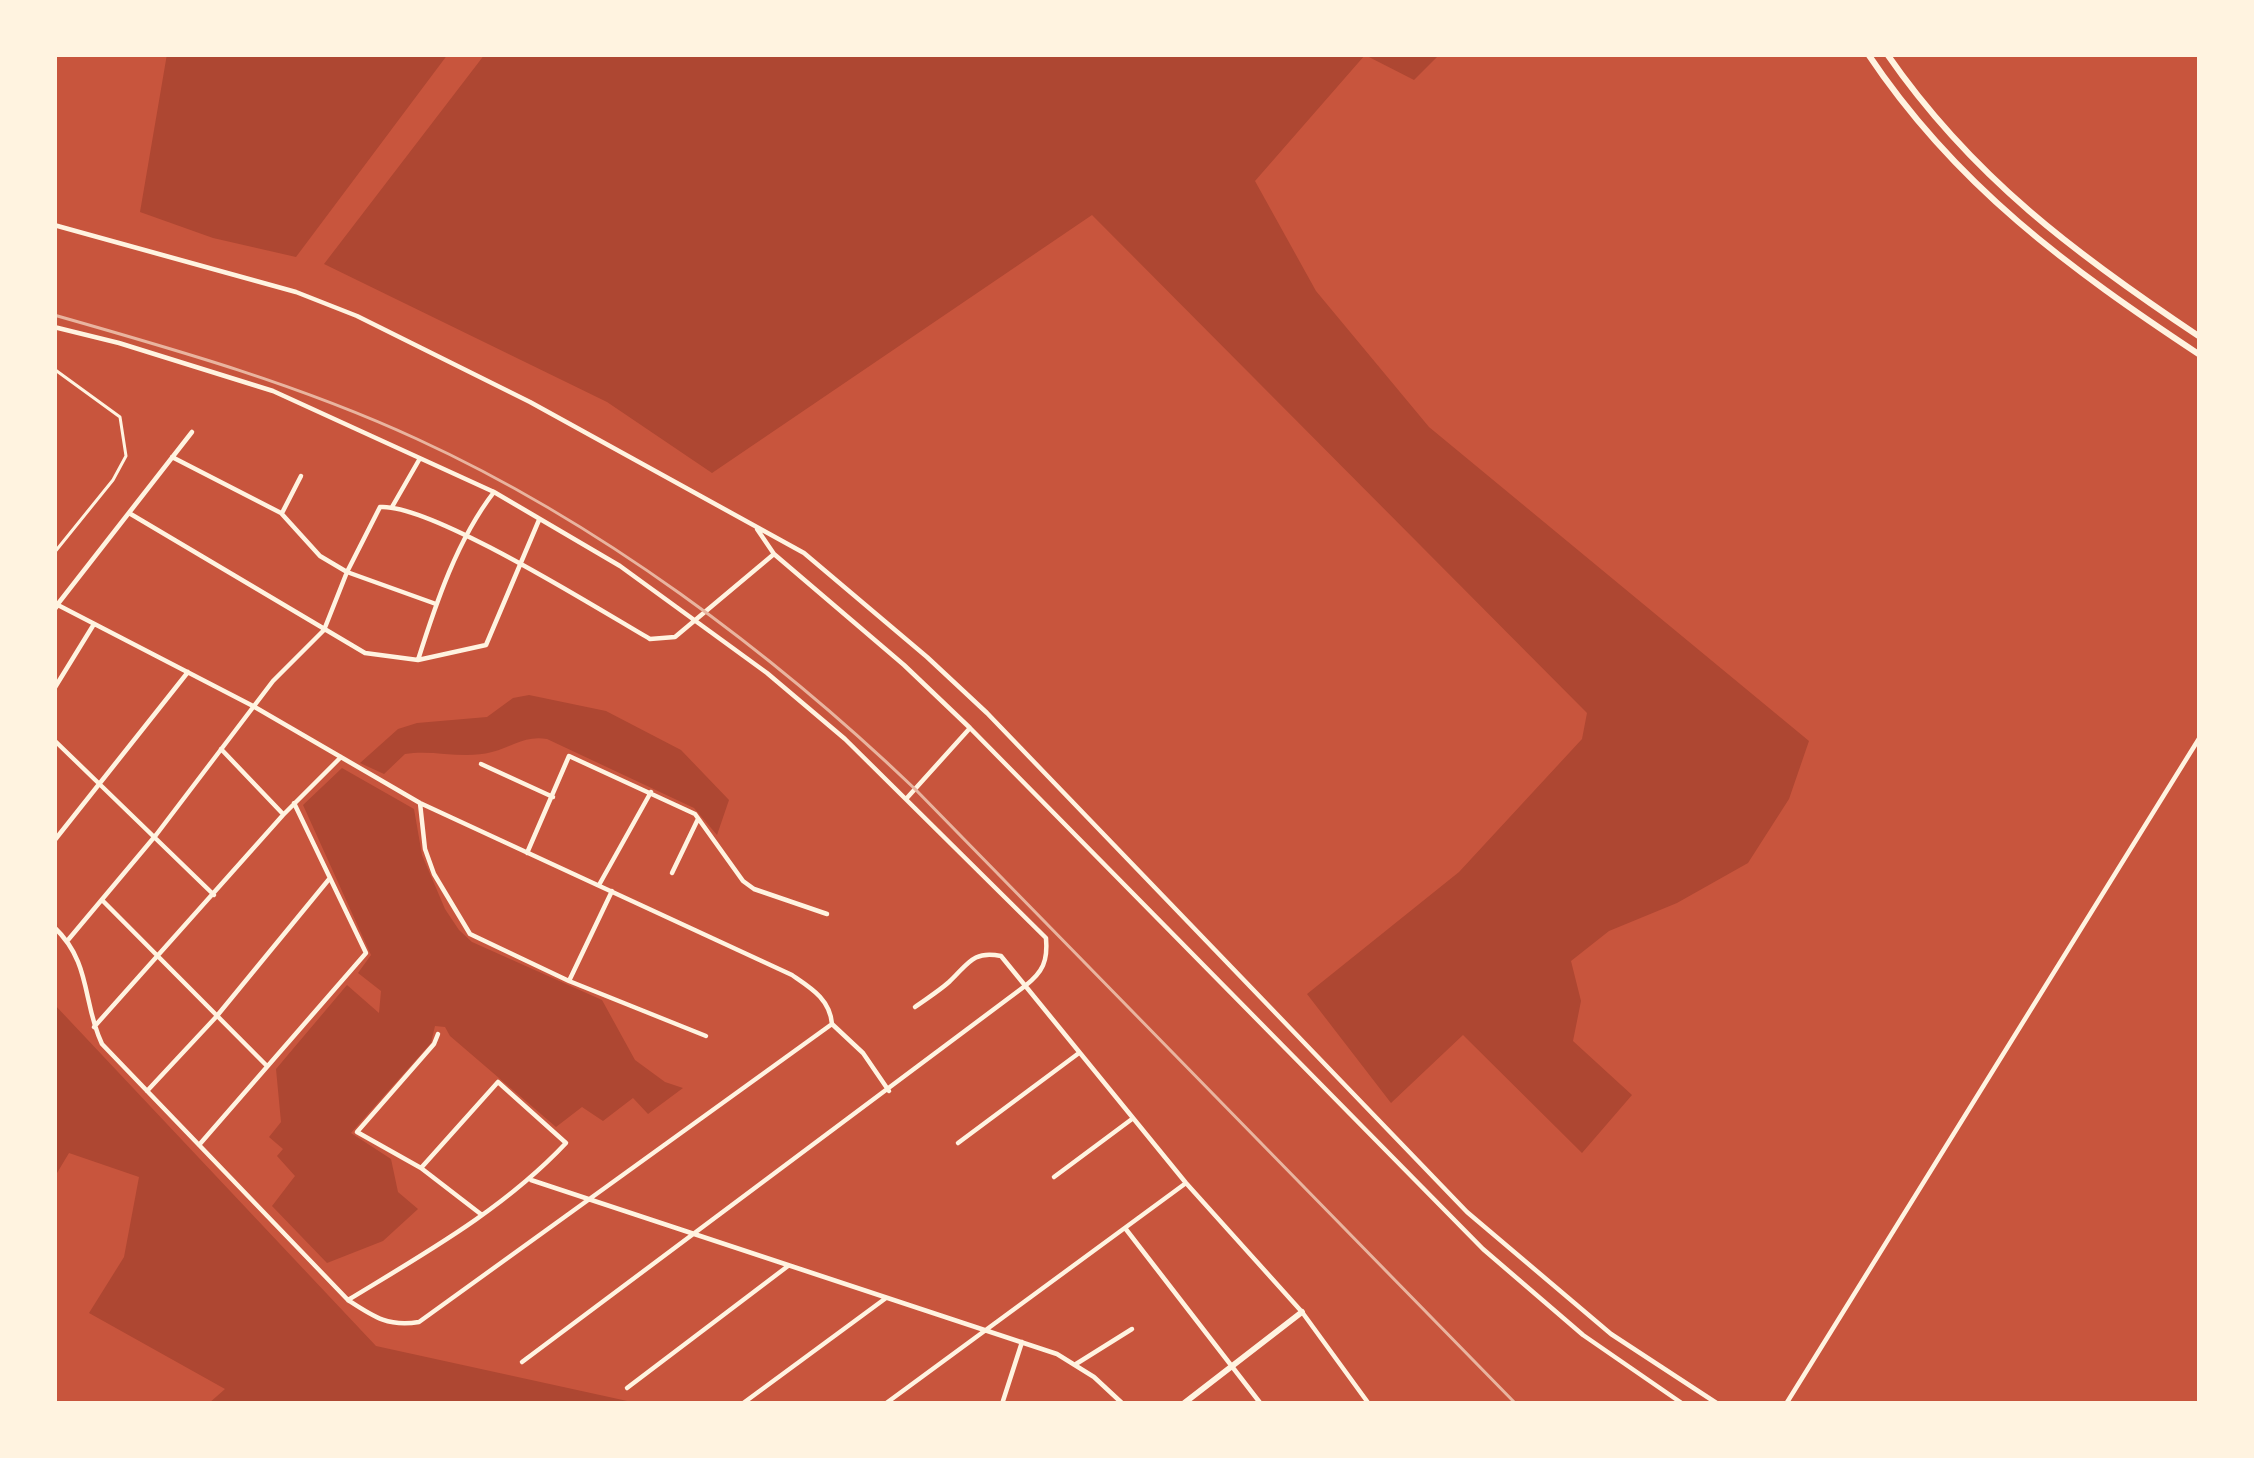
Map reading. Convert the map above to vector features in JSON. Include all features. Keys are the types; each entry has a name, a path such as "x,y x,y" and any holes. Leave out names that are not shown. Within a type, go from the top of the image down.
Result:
{"street":[{"path":"1868,54 1938,143 2007,214 2089,281 2200,355"},
{"path":"1887,54 1954,139 2027,212 2086,260 2200,337"},
{"path":"54,225 328,304 514,394 754,525 824,569 939,668 1467,1212 1633,1350 1718,1404"},
{"path":"54,327 273,391 494,492 620,566 845,739 1046,938 1048,956 1040,974 522,1362"},
{"path":"192,432 55,606 253,706 420,803 791,975 818,992 831,1010 832,1024 863,1053 889,1091"},
{"path":"172,457 281,513 320,556 347,572 436,604"},
{"path":"392,507 420,459"},
{"path":"281,513 301,476"},
{"path":"418,660 436,604 476,516 494,492"},
{"path":"68,940 156,835 286,665 325,629 376,510 392,507 440,522 650,639 675,637 774,554"},
{"path":"129,513 364,653 418,660 486,645 539,519"},
{"path":"754,525 774,554 904,664 970,728 1456,1223 1536,1297 1684,1404"},
{"path":"54,689 94,624"},
{"path":"54,841 188,673"},
{"path":"906,799 970,728"},
{"path":"1786,1404 2200,737"},
{"path":"54,740 214,895"},
{"path":"221,749 283,814"},
{"path":"527,853 569,756 651,792 698,819 754,889 827,914"},
{"path":"94,1027 283,814 341,757"},
{"path":"481,764 553,796"},
{"path":"598,885 651,792"},
{"path":"199,1145 365,953 294,803"},
{"path":"420,803 425,849 459,920 485,944 706,1036"},
{"path":"672,873 698,819"},
{"path":"147,1090 216,1017 330,878"},
{"path":"569,981 613,891"},
{"path":"103,901 266,1066"},
{"path":"54,927 68,940 91,997 94,1027 102,1044 348,1300 380,1322 397,1325 419,1322 832,1024"},
{"path":"915,1007 949,982 968,959 986,953 1001,956 1186,1184 1302,1312 1370,1404"},
{"path":"1245,1006 1258,996"},
{"path":"1282,1044 1294,1033"},
{"path":"438,1034 358,1132 422,1168 482,1215"},
{"path":"958,1144 1079,1053"},
{"path":"348,1300 532,1180 566,1144 498,1082 422,1168"},
{"path":"1054,1177 1132,1119"},
{"path":"532,1180 986,1328 1076,1364 1123,1404"},
{"path":"885,1404 1186,1184"},
{"path":"1456,1223 1467,1212"},
{"path":"1125,1228 1261,1404"},
{"path":"1484,1249 1495,1237"},
{"path":"627,1388 788,1266"},
{"path":"1536,1297 1546,1282"},
{"path":"742,1404 886,1298"},
{"path":"1183,1404 1302,1312"},
{"path":"1076,1364 1132,1329"},
{"path":"1002,1404 1022,1342"},
{"path":"1623,1364 1633,1350"}],"path":[{"path":"54,369 120,417 126,456 113,480 54,554"}],"shaded area":[{"path":"167,54 448,54 296,257 213,238 140,212"},
{"path":"485,54 1440,54 1414,80 1365,55 1255,181 1316,291 1429,427 1809,741 1789,799 1748,863 1677,903 1609,931 1571,961 1581,1001 1573,1041 1632,1095 1582,1153 1463,1035 1391,1103 1307,994 1459,872 1582,739 1587,713 1092,215 712,473 607,402 324,264"},
{"path":"529,695 606,711 681,750 729,800 717,835 694,808 547,739 525,740 481,754 405,754 384,774 360,763 398,729 487,717 513,698"},
{"path":"342,768 414,809 422,855 459,930 472,942 602,1000 635,1060 665,1082 683,1088 648,1114 633,1098 603,1121 582,1107 556,1127 445,1027 435,1026 431,1043 351,1133 391,1159 398,1192 418,1209 383,1241 327,1263 272,1206 295,1176 277,1156 283,1149 269,1137 281,1122 276,1069 347,985 379,1013 381,991 358,973 371,955 303,805"},
{"path":"54,1004 376,1346 641,1404 208,1404 225,1389 89,1313 124,1257 139,1177 69,1153 54,1178"}],"railway":[{"path":"54,315 283,385 417,439 551,509 742,640 915,789 1516,1404"}]}
